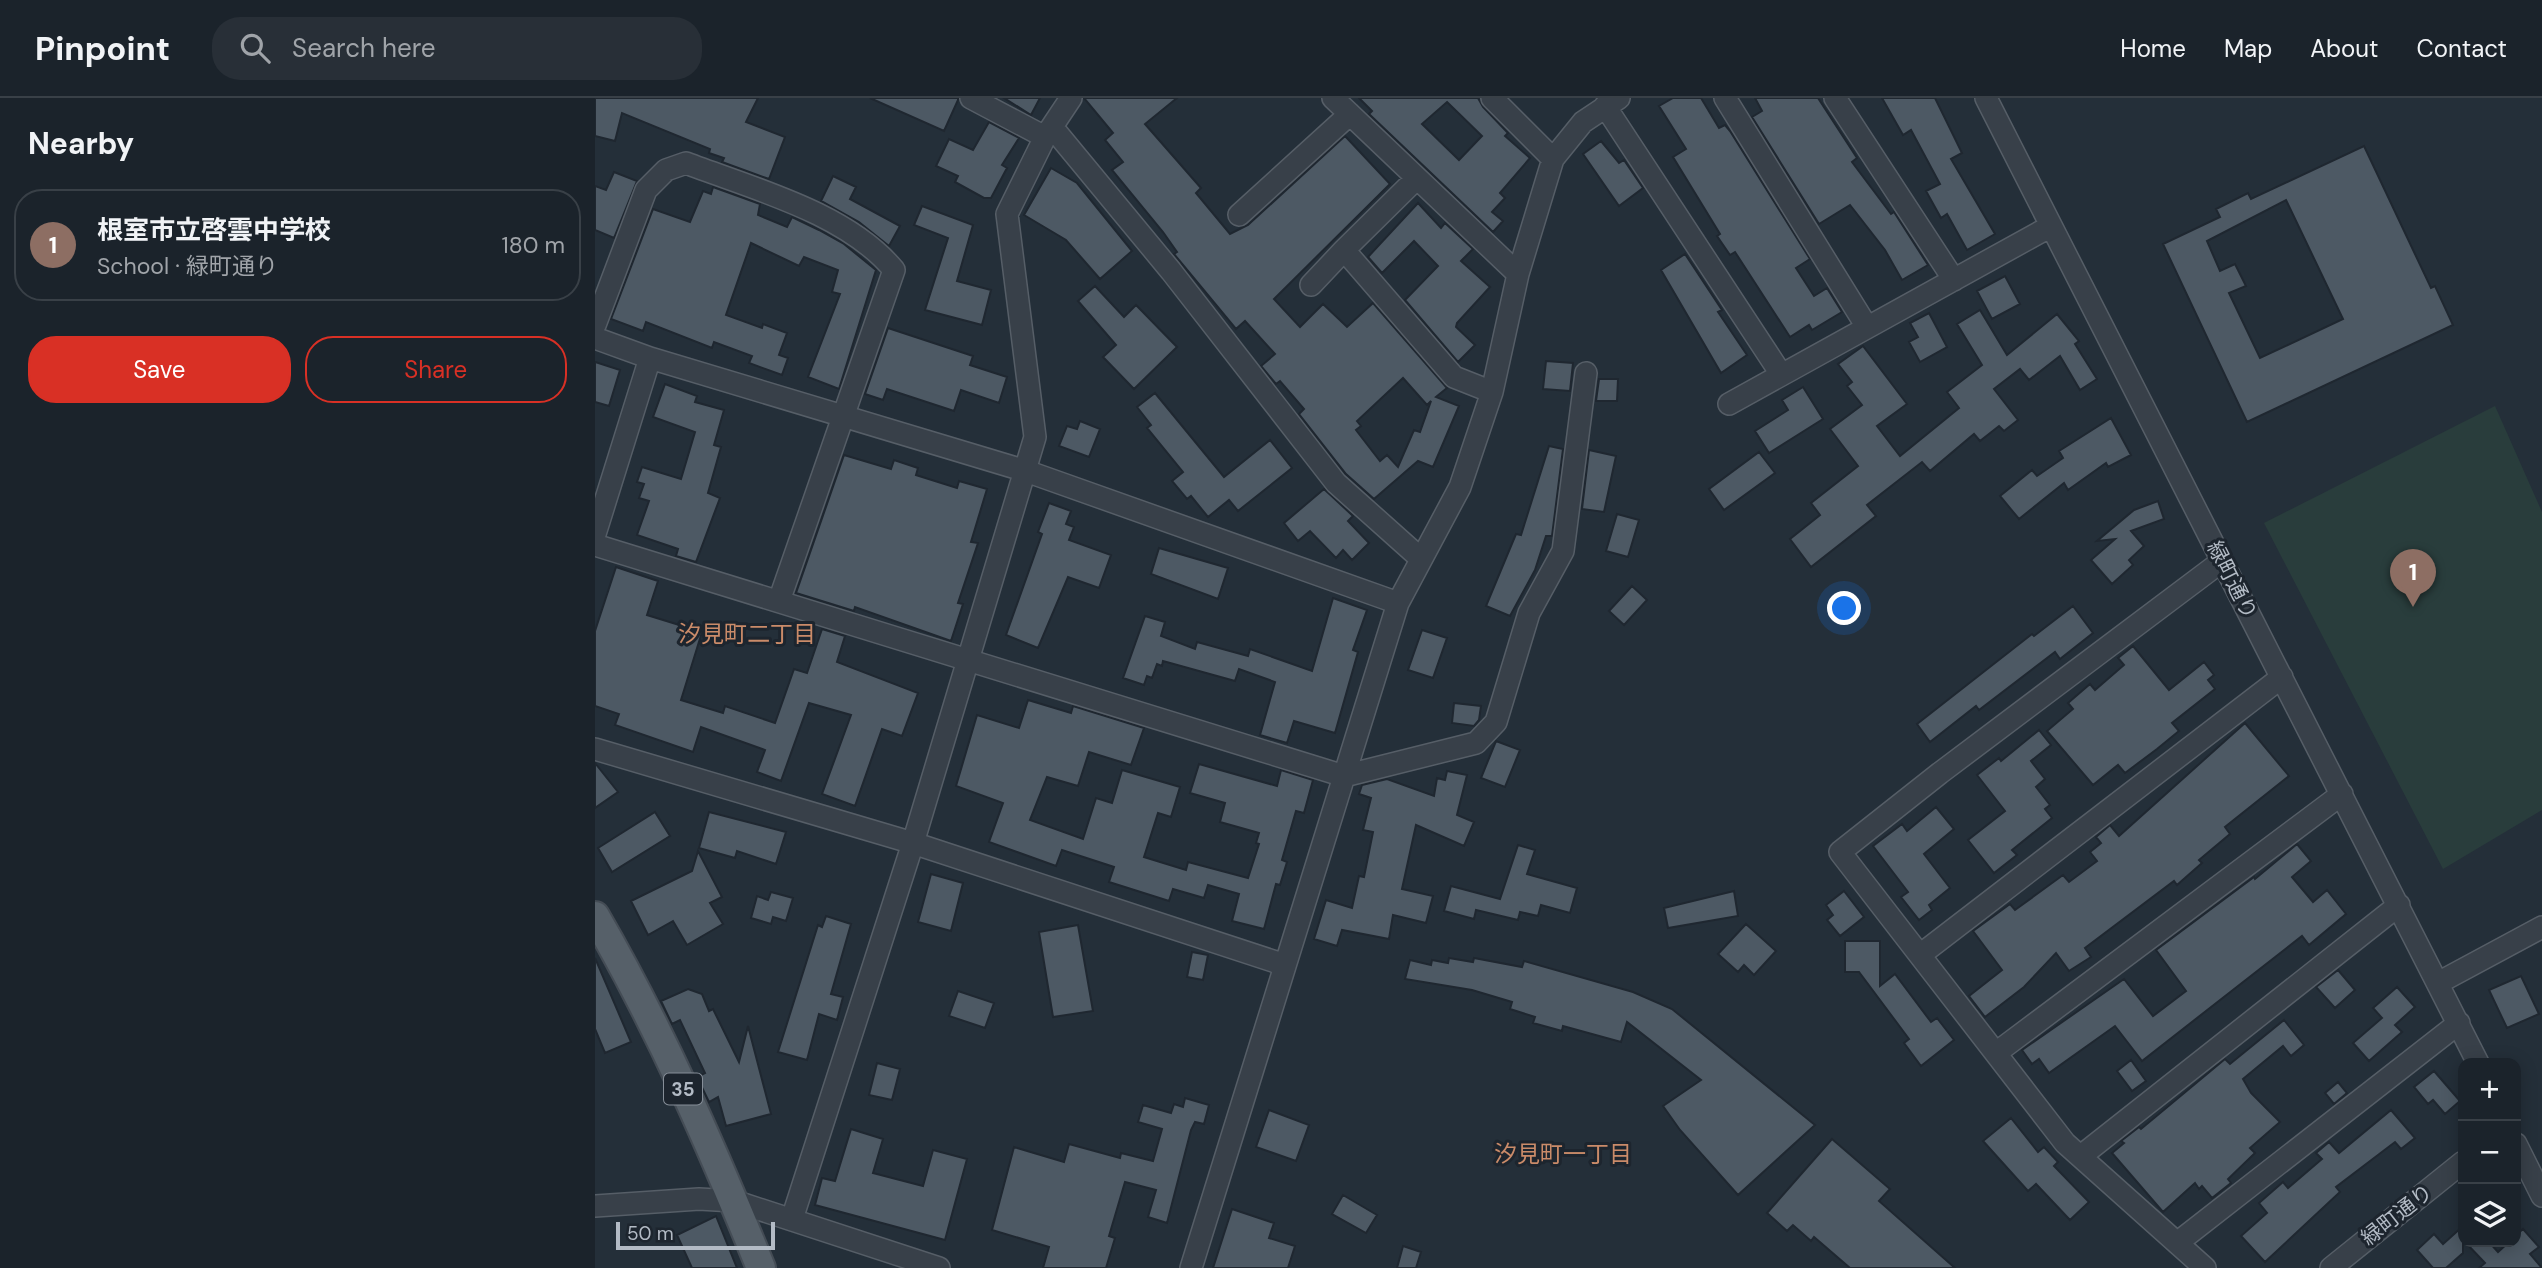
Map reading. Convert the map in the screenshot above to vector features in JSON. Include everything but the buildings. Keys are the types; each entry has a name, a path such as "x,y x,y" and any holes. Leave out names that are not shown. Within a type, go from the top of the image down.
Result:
{"main road":[{"name":"35","path":"595,916 635,984 734,1201 761,1268"}],"street":[{"path":"971,98 1048,132 1171,271 1336,483 1420,558"},
{"path":"792,1219 913,843 1035,437 1007,215 1048,132 1071,98"},
{"path":"1333,98 1518,274"},
{"path":"1493,98 1553,159"},
{"path":"1725,98 1867,327"},
{"path":"1835,98 1954,280"},
{"name":"緑町通り","path":"1986,98 2476,1058"},
{"path":"1191,1268 1398,603 1420,558 1461,487 1492,392 1518,274 1553,159 1583,122 1612,102 1781,374"},
{"path":"1239,215 1350,114"},
{"path":"595,326 646,190 666,170 686,163 808,209 877,250 894,270 779,601"},
{"path":"1311,285 1417,178"},
{"path":"1729,404 2051,226"},
{"path":"1344,250 1454,377 1492,392"},
{"path":"595,338 650,358 1026,471 1398,603"},
{"path":"595,534 650,358"},
{"path":"595,545 1344,776 1476,743 1496,722 1529,613 1563,551 1586,373"},
{"path":"2205,1268 2065,1143 1840,852 1940,773 2223,561"},
{"path":"1920,956 2282,677"},
{"path":"595,750 913,843 1285,965"},
{"path":"1996,1053 2342,794"},
{"path":"2081,1156 2399,905"},
{"path":"2438,983 2542,927"},
{"path":"2176,1243 2459,1023"},
{"path":"2521,1154 2542,1196"},
{"name":"緑町通り","path":"2331,1268 2458,1166"},
{"path":"595,1206 699,1199 734,1201 939,1268"}],"green space":[{"path":"2495,406 2542,512 2542,810 2443,869 2264,523"}],"place":[{"name":"根室市立啓雲中学校","path":"2413,607"}],"district":[{"name":"汐見町二丁目","path":"747,634"},
{"name":"汐見町一丁目","path":"1563,1154"}]}
